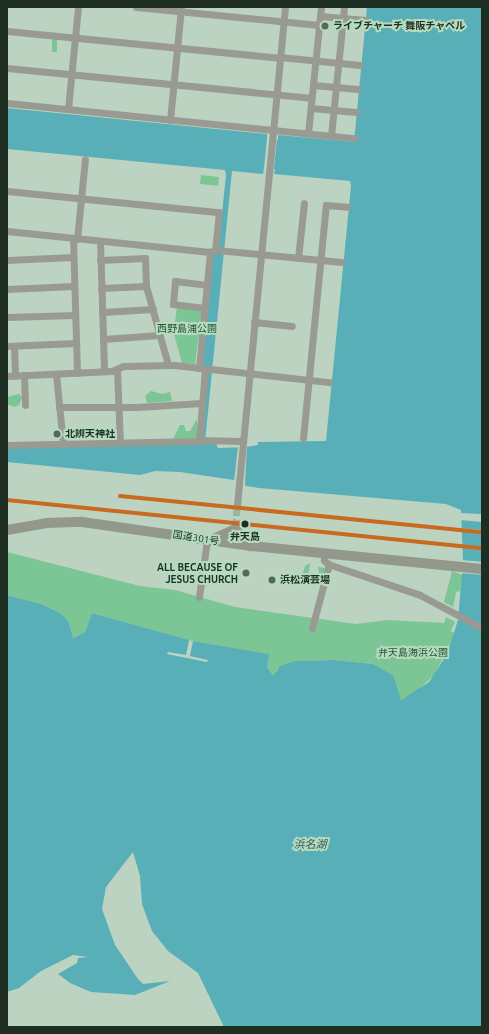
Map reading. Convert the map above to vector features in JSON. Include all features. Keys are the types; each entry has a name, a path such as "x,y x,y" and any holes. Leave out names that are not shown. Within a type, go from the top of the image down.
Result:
{"highway":[{"name":"国道301号","path":"7,530 48,523 73,521 250,546 482,569"},
{"path":"207,540 236,528 250,546"}],"street":[{"path":"68,109 78,7"},
{"path":"136,7 181,9 319,25"},
{"path":"237,505 285,7"},
{"path":"308,133 321,7"},
{"path":"331,136 344,7"},
{"path":"170,120 181,9"},
{"path":"320,16 366,20"},
{"path":"7,31 360,65"},
{"path":"7,68 312,98"},
{"path":"313,85 358,89"},
{"path":"7,103 354,138"},
{"path":"311,108 356,112"},
{"path":"77,373 73,257 85,159"},
{"path":"7,191 219,212 216,251 207,285 205,308 206,369 202,403 202,440"},
{"path":"298,258 304,203"},
{"path":"303,438 326,205 347,207"},
{"path":"7,232 341,262"},
{"path":"100,241 104,372"},
{"path":"7,260 73,257"},
{"path":"100,260 145,258 146,286 168,365"},
{"path":"205,308 170,304 175,281 207,285"},
{"path":"7,289 74,286"},
{"path":"101,288 146,286"},
{"path":"102,312 153,309"},
{"path":"7,317 75,315"},
{"path":"254,322 292,326"},
{"path":"103,339 160,335"},
{"path":"15,376 10,346 76,343"},
{"path":"7,376 104,372 123,366 168,365 329,382"},
{"path":"117,369 120,443"},
{"path":"56,374 63,444"},
{"path":"24,375 25,405"},
{"path":"59,407 119,405 137,407 202,403"},
{"path":"7,445 202,440 243,443"},
{"path":"199,597 207,540"},
{"path":"324,554 325,561 329,564 420,595 482,628"},
{"path":"312,628 329,564"}],"green space":[{"path":"52,39 57,39 57,52 52,52"},
{"path":"201,175 219,177 218,186 200,184"},
{"name":"西野島浦公園","path":"177,306 202,310 195,364 182,363 171,323 175,323"},
{"path":"151,391 162,394 170,392 172,401 147,403 145,396"},
{"path":"19,394 22,397 19,405 14,407 7,404 7,397"},
{"path":"197,419 197,438 173,439 180,425 184,425 186,431 190,431"},
{"name":"弁天島海浜公園","path":"7,552 140,586 175,590 235,607 356,624 388,620 444,623 446,617 455,622 451,631 455,634 434,675 415,693 400,700 393,675 373,664 334,660 295,661 277,669 273,677 267,667 268,654 193,641 92,613 85,632 72,638 60,613 41,604 7,595"},
{"path":"310,563 308,577 305,580 302,576 305,566"},
{"path":"318,567 325,568 320,584 315,575 319,573"},
{"path":"452,571 462,575 460,591 456,592 453,607 444,602"}],"water":[{"name":"浜名湖","path":"367,7 482,7 482,1027 224,1027 198,973 168,951 152,931 142,904 140,876 133,852 106,887 102,909 115,945 138,979 143,984 170,981 135,995 91,992 70,983 58,974 77,963 78,958 88,957 73,955 41,971 19,988 7,992 7,595 41,604 60,613 68,621 73,638 85,632 92,613 193,641 269,654 267,667 273,676 280,666 295,661 334,660 373,664 393,675 401,700 429,682 447,654 458,620 463,560 461,510 446,504 259,488 246,486 234,480 180,472 155,471 140,475 7,462 7,447 200,443 202,364 212,256 218,252 226,175 225,170 7,149 7,108 267,134 267,139 278,140 278,135 354,142","holes":["264,168 275,169 274,174 350,181 351,186 326,441 258,442 258,445 247,447 218,448 216,443 205,442 232,171 263,174"]}],"pier":[{"path":"267,139 277,140 274,169 264,168"},
{"path":"247,445 245,486 234,482 238,446"},
{"path":"459,513 482,514 482,522 460,520"},
{"path":"460,528 482,530 482,533 460,531"},
{"path":"460,545 482,547 482,550 460,548"},
{"path":"461,560 482,562 481,575 460,573"},
{"path":"189,640 193,641 190,656 208,660 207,662 167,654 168,652 186,655"}],"tunnel":[{"path":"236,526 237,505"}],"transit line":[{"path":"120,496 482,532"},
{"path":"7,500 482,548"}],"place":[{"name":"ライブチャーチ 舞阪チャペル","path":"325,26"},
{"name":"北辨天神社","path":"57,434"},
{"name":"弁天島","path":"245,524"},
{"name":"ALL BECAUSE OF JESUS CHURCH","path":"246,573"},
{"name":"浜松演芸場","path":"272,580"}]}
